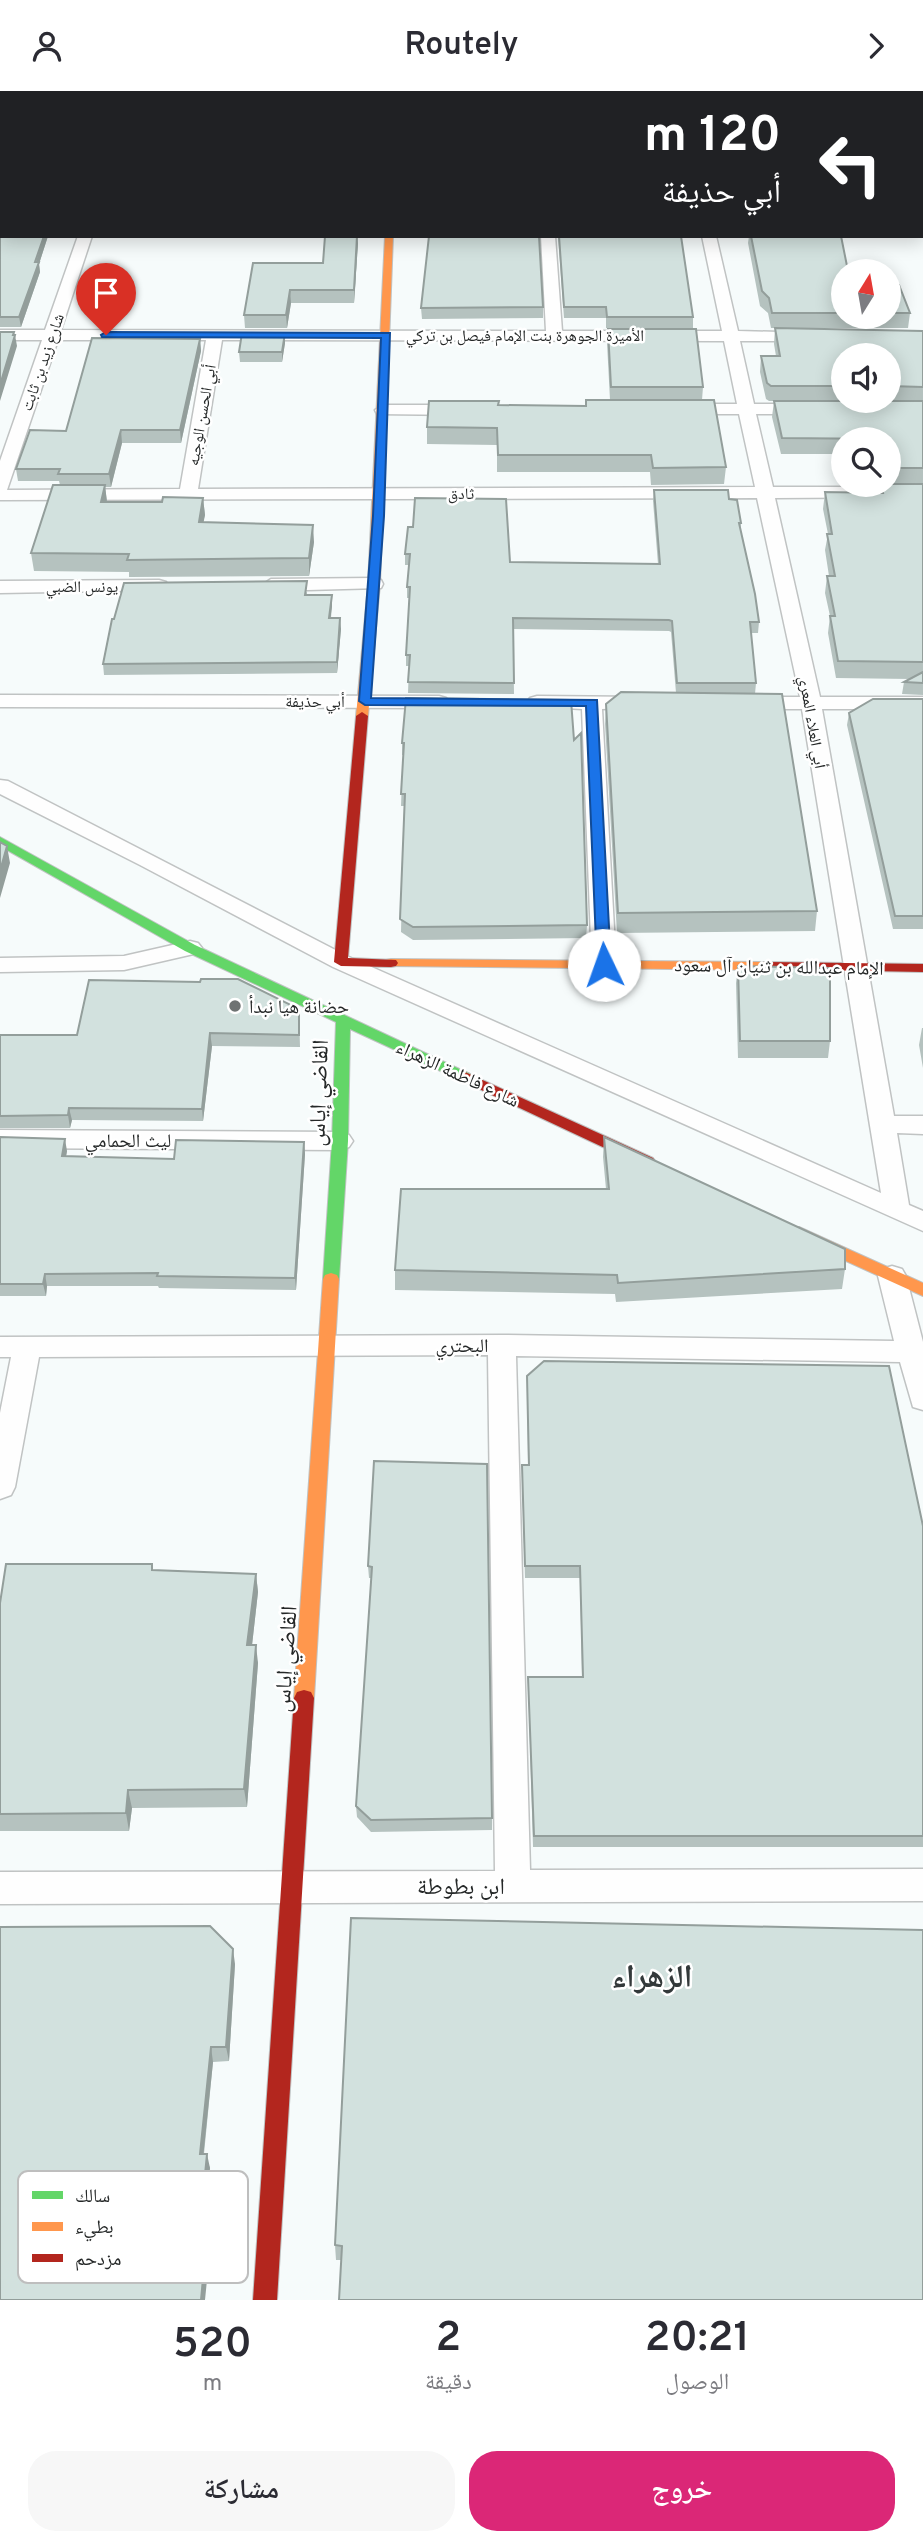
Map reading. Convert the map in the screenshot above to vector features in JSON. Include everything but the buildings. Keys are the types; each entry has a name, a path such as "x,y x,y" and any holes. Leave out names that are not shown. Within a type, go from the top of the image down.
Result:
{"street":[{"name":"شارع زيد بن ثابت","path":"0,487 84,238"},
{"path":"341,963 374,584 389,238"},
{"path":"548,238 554,335"},
{"name":"أبي العلاء المعري","path":"709,238 811,703 897,1211"},
{"name":"الأميرة الجوهرة بنت الإمام فيصل بن تركي","path":"0,335 827,336"},
{"name":"أبي الحسن الوجيه","path":"188,495 215,335"},
{"path":"663,409 828,409"},
{"path":"383,410 481,410"},
{"name":"ثادق","path":"0,495 923,492"},
{"path":"250,585 374,584"},
{"name":"يونس الضبي","path":"0,587 180,586"},
{"name":"أبي حذيفة","path":"0,701 458,702"},
{"path":"512,702 661,703"},
{"path":"592,703 604,965"},
{"path":"729,703 923,703"},
{"path":"0,786 148,860 341,963 923,1222"},
{"name":"شارع فاطمة الزهراء","path":"0,841 190,948 668,1171"},
{"path":"0,965 124,963 190,948"},
{"name":"الإمام عبدالله بن ثنيان آل سعود","path":"341,963 923,968"},
{"name":"القاضي إياس","path":"265,2300 294,1887 340,1141 343,1020"},
{"path":"884,1124 923,1125"},
{"name":"ليث الحمامي","path":"0,1139 340,1141"},
{"path":"780,1224 923,1290"},
{"path":"892,1276 918,1352 923,1399"},
{"path":"502,1345 513,1886"},
{"name":"البحتري","path":"13,1348 502,1345 918,1352"},
{"path":"0,1487 13,1348"},
{"name":"ابن بطوطة","path":"0,1888 923,1885"}],"traffic: fast":[{"path":"0,841 190,948 465,1077"},
{"path":"331,1279 340,1141 343,1020"}],"traffic: slow":[{"path":"362,716 374,584 389,238"},
{"path":"391,963 769,966"},
{"path":"799,1233 923,1290"},
{"path":"304,1698 331,1279"}],"traffic: jam":[{"path":"362,716 341,962 391,963"},
{"path":"769,966 923,968"},
{"path":"465,1077 648,1162"},
{"path":"265,2300 304,1698"}],"place":[{"name":"حضانة هيا نبدأ","path":"235,1006"}],"district":[{"name":"الزهراء","path":"652,1976"}],"route":[{"path":"106,335 386,335 378,516 365,701 592,703 604,965"}]}
